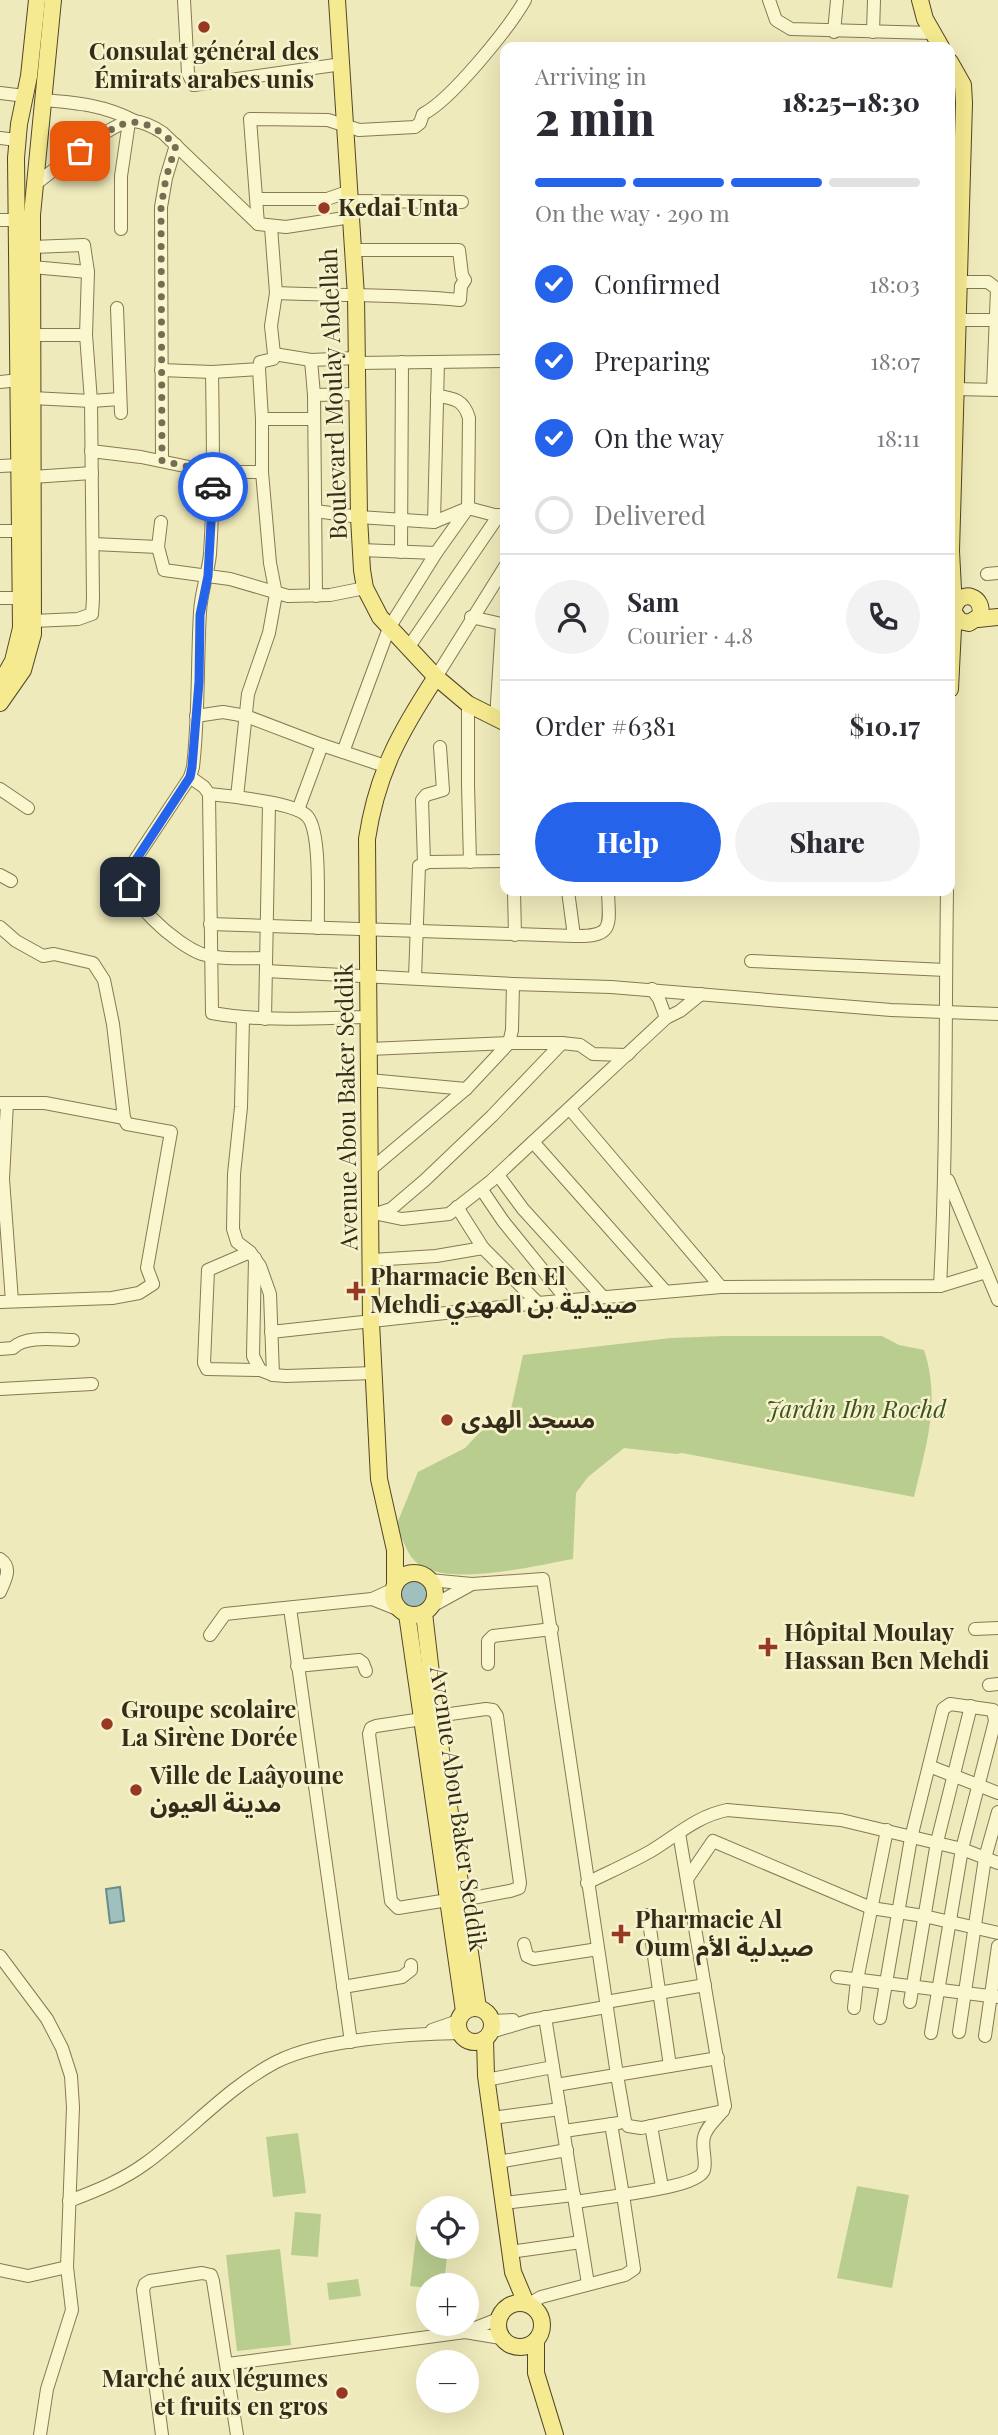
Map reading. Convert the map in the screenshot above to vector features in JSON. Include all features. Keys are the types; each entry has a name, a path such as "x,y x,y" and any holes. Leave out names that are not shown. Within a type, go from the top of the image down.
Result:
{"main road":[{"path":"16,218 33,186 43,100 37,77 37,0"},
{"path":"0,684 18,650 21,628 17,140 25,96 37,77 53,0"},
{"name":"Boulevard Moulay Abdellah","path":"337,0 356,296 359,517 365,588 373,606 389,628 436,677 468,704 500,720"},
{"path":"920,0 923,14 938,42"},
{"path":"955,71 964,90 955,421"},
{"path":"0,703 23,670 31,647 33,621 32,247 16,218"},
{"path":"955,559 981,608 976,621 955,647"},
{"path":"955,608 960,598 974,597 998,610"},
{"path":"955,611 964,623 998,617"},
{"name":"Avenue Abou Baker Seddik","path":"395,1587 395,1549 379,1479 371,1322 375,1215 370,1170 367,839 385,766 399,735 436,677"},
{"path":"395,1549 433,1584 435,1595 428,1609 419,1615 404,1613 395,1601 395,1587 409,1574 425,1577"},
{"name":"Avenue Abou Baker Seddik","path":"428,1609 429,1717"},
{"name":"Avenue Abou Baker Seddik","path":"404,1613 429,1717 455,1900 466,2023 486,2078 513,2272 529,2305"},
{"path":"489,2015 489,2030 476,2042 466,2023 489,2015"},
{"name":"Avenue Abou Baker Seddik","path":"486,2078 489,2030"},
{"name":"Avenue Abou Baker Seddik","path":"503,2313 513,2272"},
{"path":"536,2373 498,2329 503,2313 520,2302 529,2305 541,2316 542,2329 536,2341 536,2373 555,2435"},
{"path":"507,2342 522,2348 536,2341"}],"street":[{"path":"184,0 188,73 194,85 342,64"},
{"path":"258,224 250,119 328,120 359,130 415,127 420,123 423,114 437,105 462,80 525,0"},
{"path":"769,0 772,12 784,26 800,31 932,33"},
{"path":"834,32 837,0"},
{"path":"873,32 874,0"},
{"path":"0,93 25,96"},
{"path":"43,100 93,105 114,111 132,122 154,127 258,224 271,227 305,225 350,203"},
{"path":"33,186 116,127 132,122"},
{"path":"121,229 121,176 132,122"},
{"path":"0,138 17,140"},
{"path":"162,461 161,207 176,145"},
{"path":"258,199 327,199 350,203 462,202"},
{"path":"237,797 248,694 273,617 276,594 270,562 262,471 259,369 260,362 273,359 274,354 271,326 276,293 271,227"},
{"path":"32,247 84,245 88,272 86,335 93,544 92,614 78,619 33,621"},
{"path":"276,293 422,296 460,300 461,286 465,280 461,275 459,250 353,250"},
{"path":"32,267 88,272"},
{"path":"956,389 996,390 997,289 992,282 960,282"},
{"path":"117,308 121,413"},
{"path":"958,320 998,320"},
{"path":"32,335 86,335"},
{"path":"274,354 311,360 500,361"},
{"path":"311,360 314,395 317,596"},
{"path":"401,552 402,362"},
{"path":"434,522 438,362"},
{"path":"161,370 212,372 259,369"},
{"path":"212,372 213,472 208,576 200,615 195,745 190,777 130,869 127,880 135,897 158,923 190,948 211,957 368,976 652,989 998,1014"},
{"path":"0,382 19,380"},
{"path":"314,395 357,394"},
{"path":"343,752 389,628 468,508 469,418 464,405 457,399 437,396"},
{"path":"32,398 90,401 120,399"},
{"path":"262,419 313,419"},
{"path":"91,451 162,461 213,472 262,471"},
{"path":"0,466 20,465"},
{"path":"32,477 92,473"},
{"path":"316,511 434,522 468,508 500,516"},
{"path":"408,649 500,519"},
{"path":"161,522 158,547 164,570 230,579 276,594 317,596 365,588"},
{"path":"0,531 20,531"},
{"path":"93,544 158,547"},
{"path":"361,550 436,553"},
{"path":"436,677 500,574"},
{"path":"0,598 21,598"},
{"path":"471,617 500,624"},
{"path":"468,704 470,862"},
{"path":"196,716 223,712 246,716 322,746 385,766"},
{"path":"298,810 322,746"},
{"path":"440,747 443,790"},
{"path":"190,777 209,794 212,1013 265,1019 368,1017"},
{"path":"0,789 28,807"},
{"path":"424,863 422,800 426,795 443,790 468,794"},
{"path":"209,794 269,803 298,810 308,816 315,828 318,928"},
{"path":"265,1019 269,803"},
{"path":"415,978 418,869 424,863 500,861"},
{"path":"514,896 515,935"},
{"path":"569,896 574,936"},
{"path":"211,924 268,928 368,928 515,935 597,935 606,929 609,919 608,896"},
{"path":"940,1286 946,1176 944,1012 947,896"},
{"path":"0,927 16,941 43,956 54,954 93,962 104,980 114,1024 124,1118 127,1124 171,1132 147,1268 153,1284 130,1296 6,1301 1,1180 3,1103 45,1103 124,1118"},
{"path":"751,961 946,970"},
{"path":"370,1170 466,1089 509,1042 512,1030 513,984"},
{"path":"652,989 662,1004 666,1018"},
{"path":"375,1215 402,1219 449,1214 482,1190 666,1018 680,1011 701,994"},
{"path":"243,1018 241,1107 234,1174 234,1236 252,1255 267,1282 270,1294 272,1375"},
{"path":"369,1049 432,1048 509,1042 562,1043 580,1045 593,1054 627,1055 637,1047"},
{"path":"375,1215 391,1209 425,1180 430,1172 492,1116 562,1043"},
{"path":"369,1080 466,1089"},
{"path":"570,1109 721,1287"},
{"path":"533,1142 665,1291"},
{"path":"498,1175 523,1209 603,1297"},
{"path":"946,1176 998,1300"},
{"path":"482,1190 503,1221 567,1300"},
{"path":"457,1207 483,1248 538,1303"},
{"path":"372,1260 436,1256 483,1248"},
{"path":"252,1255 208,1270 204,1363 207,1369 260,1370 272,1375 286,1376 374,1373"},
{"path":"252,1255 253,1356 260,1370"},
{"path":"271,1332 567,1300 721,1287 940,1286 986,1272"},
{"path":"0,1349 13,1348 18,1343 73,1340"},
{"path":"0,1388 92,1384"},
{"path":"0,1592 8,1570 1,1560"},
{"path":"425,1577 472,1584 543,1579 625,2122 634,2128 723,2111"},
{"path":"428,1609 472,1584"},
{"path":"210,1636 225,1614 372,1599 395,1587"},
{"path":"372,1599 404,1613"},
{"path":"290,1608 351,2042"},
{"path":"975,1629 998,1628"},
{"path":"488,1664 488,1641 493,1636 552,1629"},
{"path":"297,1666 359,1660 366,1671"},
{"path":"880,2018 911,1838 945,1706 950,1704 993,1710 996,1721 962,1849 931,2033"},
{"path":"910,2003 937,1842 971,1706"},
{"path":"486,1709 493,1710 497,1716 510,1799 519,1888 398,1909 391,1901 369,1734 376,1726 429,1717 486,1709"},
{"path":"929,1766 998,1793"},
{"path":"587,1883 679,1833 698,1819 727,1810 841,1820 937,1842 992,1860"},
{"path":"959,2032 974,1927 992,1860 998,1812"},
{"path":"854,2008 857,1980 887,1830"},
{"path":"503,2203 623,2195 690,2182 705,2169 704,2137 708,2126 723,2111 725,2101 679,1833"},
{"path":"687,1879 713,1842 871,1908 924,1916 998,1933"},
{"path":"648,1915 670,2066"},
{"path":"524,1944 527,1955 534,1959 598,1949"},
{"path":"985,2036 994,1997 998,1946"},
{"path":"0,1956 47,2019 62,2048 71,2076 73,2107 67,2267 72,2310 47,2389 40,2435"},
{"path":"343,1987 402,1977 411,1970 411,1965"},
{"path":"837,1978 994,1997"},
{"path":"489,2030 705,1985"},
{"path":"545,2017 588,2284"},
{"path":"69,2201 120,2179 145,2164 250,2078 277,2061 304,2051 419,2034 466,2023"},
{"path":"556,2085 718,2058"},
{"path":"486,2078 553,2067"},
{"path":"492,2118 560,2109"},
{"path":"564,2131 625,2122"},
{"path":"529,2305 541,2297 625,2275 634,2269 611,2124"},
{"path":"650,2126 662,2187"},
{"path":"498,2162 567,2150"},
{"path":"510,2252 582,2242"},
{"path":"0,2270 28,2276 67,2267"},
{"path":"162,2435 144,2296 145,2284 202,2273 211,2275 228,2364 237,2435"},
{"path":"479,2325 503,2313"},
{"path":"479,2335 507,2342"},
{"path":"228,2364 434,2336"}],"green space":[{"name":"Jardin Ibn Rochd","path":"882,1336 899,1345 924,1350 931,1387 930,1424 914,1497 682,1453 624,1448 588,1477 576,1493 573,1559 514,1570 467,1574 427,1569 411,1557 396,1526 418,1472 465,1448 480,1432 509,1418 523,1355 671,1338"},
{"path":"298,2133 306,2193 273,2197 266,2137"},
{"path":"857,2186 909,2195 892,2288 837,2278"},
{"path":"295,2212 321,2214 318,2257 291,2255"},
{"path":"416,2237 416,2259 447,2259 445,2273 416,2273 416,2287 410,2286"},
{"path":"280,2249 291,2345 237,2351 226,2255"},
{"path":"358,2279 361,2296 329,2300 327,2283"}],"water":[{"path":"414,1578 425,1582 429,1593 425,1604 414,1608 403,1604 399,1593 403,1582"},
{"path":"120,1887 124,1921 110,1923 106,1889"}],"way so far":[{"path":"80,151 116,127 135,121 154,127 176,145 161,207 162,461 213,472 213,487"}],"place":[{"name":"Consulat général des Émirats arabes unis","path":"204,27"},
{"name":"Kedai Unta","path":"324,208"},
{"name":"Pharmacie Ben El Mehdi صيدلية بن المهدي","path":"356,1291"},
{"name":"مسجد الهدى","path":"447,1420"},
{"name":"Hôpital Moulay Hassan Ben Mehdi","path":"768,1647"},
{"name":"Groupe scolaire La Sirène Dorée","path":"107,1724"},
{"name":"Ville de Laâyoune مدينة العيون","path":"136,1790"},
{"name":"Pharmacie Al Oum صيدلية الأم","path":"621,1934"},
{"name":"Marché aux légumes et fruits en gros","path":"342,2393"}],"route":[{"path":"130,887 127,875 130,869 190,777 199,682 201,600 208,576 213,487"}]}
